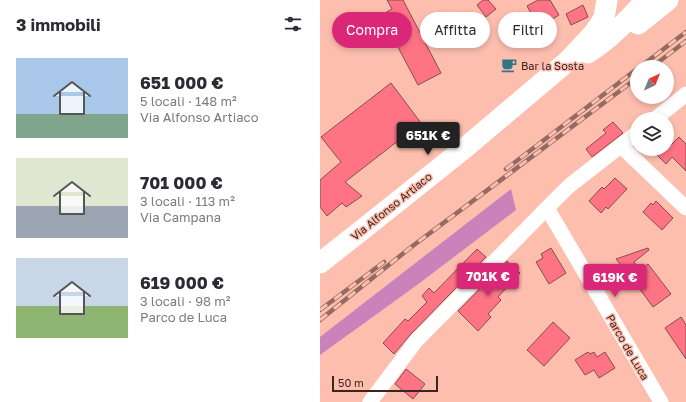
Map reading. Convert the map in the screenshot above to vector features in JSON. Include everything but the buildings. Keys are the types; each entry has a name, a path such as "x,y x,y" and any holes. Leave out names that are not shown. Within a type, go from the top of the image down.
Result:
{"main road":[{"path":"554,73 596,32 604,18 608,0"},
{"path":"554,73 599,46 631,17 646,0"},
{"path":"599,46 620,36 668,0"},
{"name":"Via Alfonso Artiaco","path":"320,262 447,162 554,73"}],"street":[{"path":"664,112 686,94"},
{"path":"370,402 416,341 547,208 569,186 630,139"},
{"path":"621,146 686,208"},
{"name":"Parco de Luca","path":"547,208 660,402"}],"shaded area":[{"path":"511,189 516,210 417,285 320,355 320,337"}],"railway":[{"path":"649,60 686,32"},
{"path":"661,60 686,41"},
{"path":"506,169 630,74"},
{"path":"320,320 410,248 630,83"},
{"path":"320,310 384,262"}],"place":[{"name":"Bar la Sosta","path":"509,65"}]}
